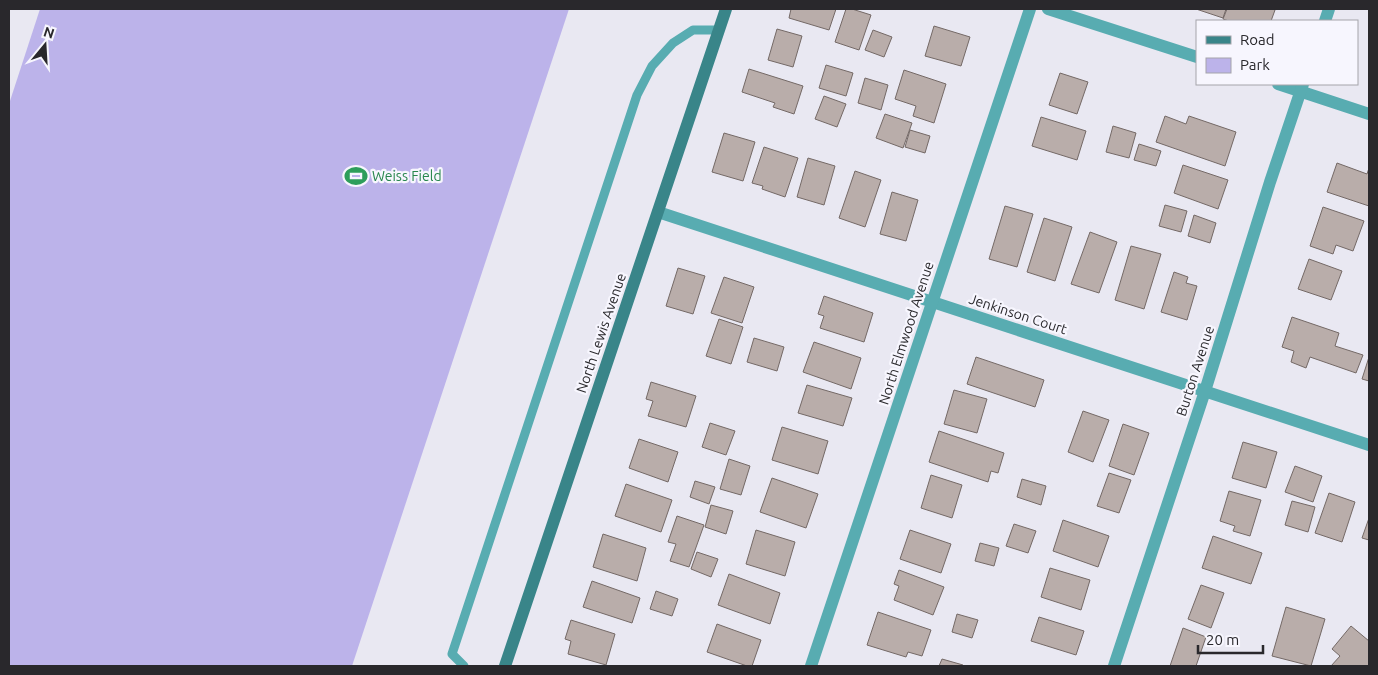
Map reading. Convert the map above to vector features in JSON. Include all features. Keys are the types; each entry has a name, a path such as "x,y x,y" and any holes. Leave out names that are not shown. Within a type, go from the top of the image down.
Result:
{"main road":[{"name":"North Lewis Avenue","path":"504,666 726,9"}],"street":[{"name":"North Elmwood Avenue","path":"811,666 1030,9"},
{"path":"1048,9 1196,57"},
{"path":"1286,85 1302,87 1369,114"},
{"name":"Burton Avenue","path":"1114,666 1205,391 1270,182 1302,87"},
{"name":"Jenkinson Court","path":"658,212 1369,445"}],"lane":[{"path":"464,666 452,654 637,95 652,66 673,43 693,30 719,30"}],"green space":[{"path":"40,9 569,9 352,666 9,666 9,104"}],"building":[{"path":"791,9 836,9 829,30 789,18"},
{"path":"846,9 871,15 859,50 835,42"},
{"path":"1196,9 1226,9 1223,18"},
{"path":"1227,9 1275,10 1271,20 1223,19"},
{"path":"934,26 970,37 961,66 925,56"},
{"path":"777,29 802,36 793,67 768,60"},
{"path":"873,30 892,37 884,57 865,50"},
{"path":"826,65 853,73 846,96 819,88"},
{"path":"749,69 803,86 794,114 773,107 775,103 742,92"},
{"path":"904,70 946,84 934,123 913,116 916,106 895,99"},
{"path":"1060,73 1088,82 1077,114 1049,105"},
{"path":"865,78 888,85 881,110 858,103"},
{"path":"824,96 846,104 837,127 815,119"},
{"path":"885,114 912,123 903,148 876,138"},
{"path":"1165,116 1186,124 1189,116 1236,132 1225,166 1156,142"},
{"path":"1041,117 1086,131 1077,160 1032,146"},
{"path":"1113,126 1136,133 1129,158 1106,152"},
{"path":"910,130 930,136 925,153 905,147"},
{"path":"724,133 755,142 743,181 712,172"},
{"path":"1139,144 1161,151 1156,166 1134,160"},
{"path":"764,147 798,158 785,197 762,189 763,186 752,183"},
{"path":"808,158 835,166 824,205 797,197"},
{"path":"1337,163 1367,174 1369,168 1369,206 1327,192"},
{"path":"1183,165 1228,180 1218,209 1174,193"},
{"path":"855,171 881,180 865,227 839,218"},
{"path":"892,192 918,200 906,241 880,234"},
{"path":"1165,205 1187,211 1181,232 1159,226"},
{"path":"1005,206 1033,214 1017,267 989,259"},
{"path":"1323,207 1364,221 1353,251 1336,245 1333,254 1310,246"},
{"path":"1194,215 1216,223 1210,243 1188,236"},
{"path":"1044,218 1072,227 1055,281 1027,272"},
{"path":"1090,232 1117,242 1099,293 1071,284"},
{"path":"1131,246 1161,254 1144,309 1115,300"},
{"path":"1309,259 1342,271 1331,300 1298,289"},
{"path":"678,268 705,276 693,314 666,306"},
{"path":"1174,272 1188,277 1186,283 1197,286 1187,320 1161,312"},
{"path":"724,277 754,287 742,323 711,313"},
{"path":"824,296 873,313 864,342 820,328 824,316 818,314"},
{"path":"1292,317 1339,333 1335,346 1363,355 1356,373 1310,357 1306,368 1291,362 1294,351 1282,347"},
{"path":"719,319 743,327 731,364 706,356"},
{"path":"754,338 784,347 777,371 747,362"},
{"path":"814,342 861,358 851,389 803,372"},
{"path":"976,357 1044,380 1035,407 967,384"},
{"path":"1369,357 1369,381 1362,379"},
{"path":"651,382 696,396 686,427 648,416 653,401 646,399"},
{"path":"807,385 852,398 843,426 798,413"},
{"path":"954,390 987,399 977,433 944,424"},
{"path":"1083,411 1109,420 1093,462 1068,452"},
{"path":"710,423 735,431 726,455 702,447"},
{"path":"1123,424 1149,433 1134,475 1109,466"},
{"path":"782,427 828,441 818,474 772,460"},
{"path":"939,431 1004,453 998,473 991,471 988,482 929,462"},
{"path":"639,439 678,452 668,482 629,468"},
{"path":"1243,442 1277,452 1266,488 1232,478"},
{"path":"729,459 750,466 741,495 720,489"},
{"path":"1295,466 1322,476 1313,502 1285,492"},
{"path":"1109,473 1131,480 1119,513 1097,506"},
{"path":"931,475 962,485 952,518 921,508"},
{"path":"772,478 818,494 806,528 760,512"},
{"path":"1022,479 1046,486 1041,505 1017,497"},
{"path":"695,481 715,487 709,504 690,497"},
{"path":"626,484 672,500 661,532 615,516"},
{"path":"1229,491 1261,500 1250,536 1233,531 1235,526 1220,521"},
{"path":"1329,493 1355,502 1342,542 1315,533"},
{"path":"1292,501 1315,507 1308,532 1285,525"},
{"path":"711,505 733,511 726,534 705,527"},
{"path":"677,516 704,525 689,567 670,561 676,544 668,542"},
{"path":"1369,518 1369,540 1362,538"},
{"path":"1063,520 1109,536 1098,567 1053,551"},
{"path":"1014,524 1036,531 1028,553 1006,546"},
{"path":"756,530 795,542 785,576 746,564"},
{"path":"910,530 951,544 941,573 900,559"},
{"path":"603,534 646,548 637,581 593,567"},
{"path":"1213,536 1262,553 1251,584 1202,568"},
{"path":"980,543 999,548 994,566 975,561"},
{"path":"697,552 718,559 711,577 691,569"},
{"path":"1050,568 1090,580 1081,610 1041,597"},
{"path":"899,570 944,587 933,615 894,600 899,586 894,584"},
{"path":"729,574 780,593 770,624 718,605"},
{"path":"592,581 640,598 632,623 583,607"},
{"path":"1201,585 1224,593 1211,628 1188,619"},
{"path":"656,591 678,599 672,616 650,609"},
{"path":"1286,607 1325,619 1311,666 1272,656"},
{"path":"878,612 931,630 922,656 908,652 906,657 867,645"},
{"path":"957,614 978,620 972,638 952,632"},
{"path":"1039,617 1084,631 1076,655 1031,641"},
{"path":"571,620 615,634 606,665 568,654 571,641 565,639"},
{"path":"717,624 761,640 752,666 707,652"},
{"path":"1351,626 1369,641 1369,666 1331,666 1340,656 1332,649"},
{"path":"1183,628 1206,637 1196,666 1170,666"},
{"path":"942,659 963,665 963,666 939,666"}],"place":[{"name":"Weiss Field","path":"356,176"}]}
